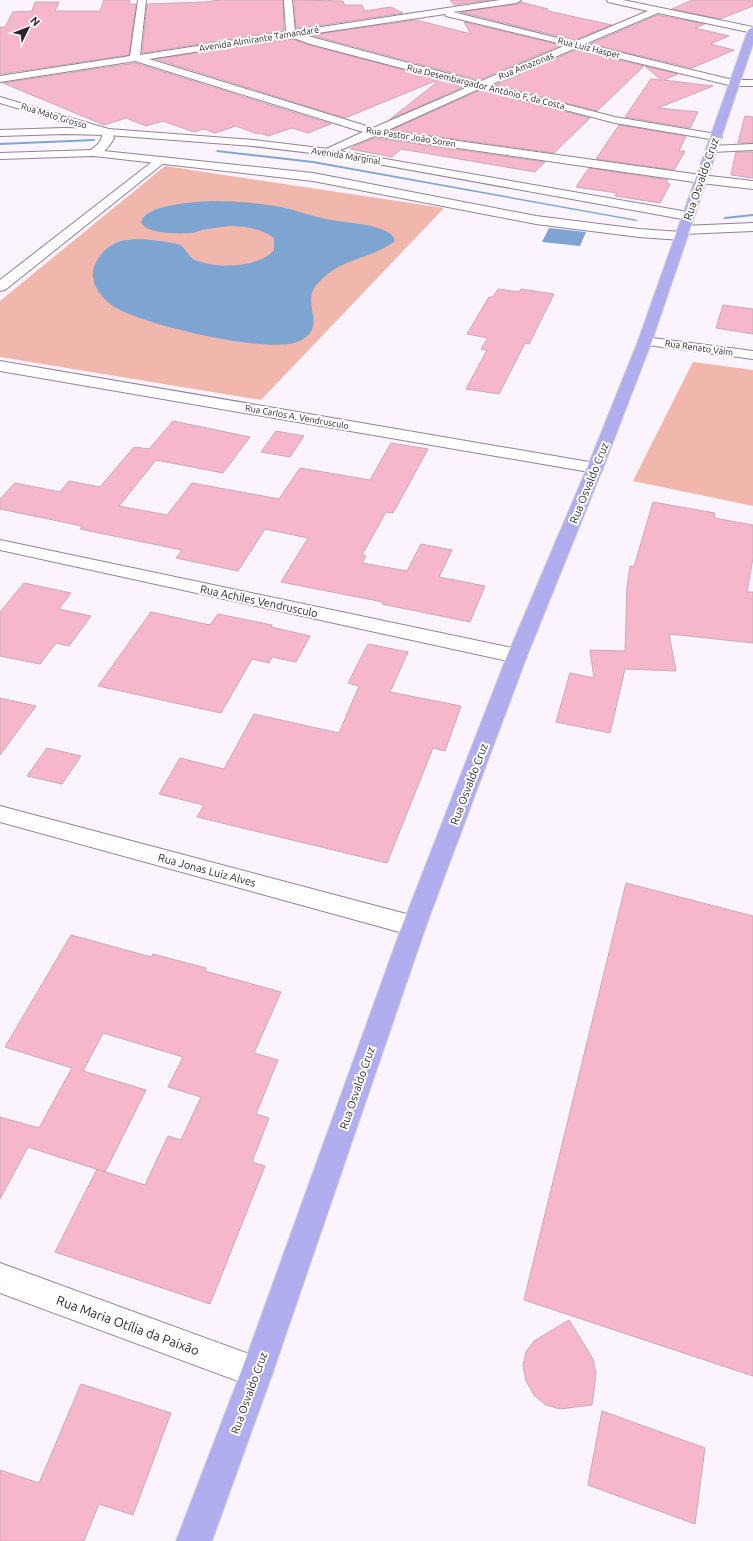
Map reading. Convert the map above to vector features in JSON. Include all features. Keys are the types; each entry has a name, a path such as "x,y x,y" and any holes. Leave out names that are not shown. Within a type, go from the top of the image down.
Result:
{"highway":[{"name":"Rua Osvaldo Cruz","path":"194,1541 256,1372 414,926 517,656 595,468 645,341 753,30"}],"street":[{"path":"135,58 142,0"},
{"path":"288,0 291,34"},
{"path":"433,0 439,12"},
{"name":"Avenida Almirante Tamandaré","path":"0,79 517,0"},
{"path":"611,0 753,30"},
{"name":"Rua Amazonas","path":"328,152 657,10"},
{"name":"Rua Luiz Hasper","path":"439,12 733,84 753,83"},
{"name":"Rua Desembargador Antônio F. da Costa","path":"291,34 313,42 478,86 614,120 714,143 753,147"},
{"name":"Rua Pastor João Soren","path":"135,58 373,132 701,179 753,184"},
{"name":"Rua Mato Grosso","path":"0,100 108,132"},
{"name":"Avenida Marginal","path":"0,133 64,131 108,132 253,143 328,152 684,227"},
{"path":"94,153 104,145 108,138 108,132"},
{"path":"0,156 94,153 312,177 536,220 639,233 684,227 753,226"},
{"path":"0,287 161,160"},
{"name":"Rua Renato Vaim","path":"645,341 753,355"},
{"name":"Rua Carlos A. Vendrusculo","path":"0,366 595,468"},
{"name":"Rua Achiles Vendrusculo","path":"0,545 517,656"},
{"name":"Rua Jonas Luiz Alves","path":"0,814 414,926"},
{"name":"Rua Maria Otília da Paixão","path":"0,1278 256,1372"}],"shaded area":[{"path":"165,166 444,208 261,400 0,357 0,301"},
{"path":"693,362 753,370 753,506 633,481"}],"water":[{"path":"211,201 246,202 273,206 325,219 367,225 386,231 392,235 395,241 375,252 334,270 324,277 315,287 312,294 311,301 313,324 311,330 306,337 297,342 281,345 259,344 232,341 202,335 173,328 124,312 110,304 103,297 95,285 93,269 99,257 109,247 121,241 142,239 178,244 181,245 195,260 225,266 258,260 267,256 274,250 274,238 264,232 248,227 230,226 205,229 192,233 171,233 149,229 141,222 145,216 152,211 161,208 183,203"},
{"path":"549,228 586,232 580,246 542,242"}],"building":[{"path":"104,0 130,0 129,4 136,4 129,55 0,74 0,27 5,27 13,12 32,11 35,2 59,2 55,11 100,11"},
{"path":"220,0 283,0 284,31 142,53 147,4"},
{"path":"294,0 343,1 344,5 362,5 364,11 391,7 403,13 296,29"},
{"path":"450,0 490,0 454,5"},
{"path":"692,0 753,0 753,6 720,19 672,9"},
{"path":"520,2 548,9 548,11 612,25 574,40 461,12 517,4"},
{"path":"658,15 705,24 695,28 729,36 710,44 734,50 692,68 590,44"},
{"path":"416,20 471,34 464,22 561,45 479,80 311,35"},
{"path":"291,39 465,86 389,120 436,83 435,81 345,118 156,59"},
{"path":"576,50 644,66 597,111 495,85"},
{"path":"135,63 331,124 308,133 292,128 268,136 260,133 257,134 236,126 215,133 204,129 194,132 163,121 146,126 126,118 104,125 3,83"},
{"path":"645,66 678,74 664,80 713,86 658,108 698,112 690,128 625,117 651,79 661,80"},
{"path":"481,90 590,118 554,153 391,130"},
{"path":"745,116 753,117 753,143 738,143"},
{"path":"619,125 686,136 679,151 685,151 674,170 596,159"},
{"path":"375,138 545,162 535,172 401,149 392,157 350,149"},
{"path":"736,152 753,152 753,178 731,175"},
{"path":"589,168 668,180 666,183 670,184 660,203 615,196 617,193 576,187"},
{"path":"498,289 519,292 521,289 554,294 529,344 525,343 499,394 466,389 487,350 481,349 488,338 467,334 489,297 493,297"},
{"path":"723,305 753,309 753,334 716,328"},
{"path":"173,421 250,437 223,473 156,460 119,506 167,515 192,483 279,499 300,468 370,480 391,443 428,449 393,513 386,512 362,555 366,556 362,563 407,571 421,544 452,550 439,577 485,586 470,622 382,604 383,602 281,582 308,538 265,529 238,571 176,558 182,550 80,529 82,526 0,509 0,499 15,483 60,492 69,481 100,487 134,447 149,449"},
{"path":"276,431 304,436 290,457 261,452"},
{"path":"653,502 715,513 714,518 753,525 753,558 747,592 753,592 753,643 669,634 676,671 625,669 610,733 556,722 570,673 594,678 590,650 625,651 627,587 630,566 634,567"},
{"path":"24,583 71,593 59,609 91,616 69,646 56,643 40,664 0,656 0,612"},
{"path":"151,612 210,625 218,614 272,625 271,627 310,636 296,662 272,657 269,663 252,659 221,713 98,686"},
{"path":"368,644 408,652 390,692 461,706 445,751 433,748 387,863 197,817 204,805 159,794 180,758 224,769 254,714 339,733 359,686 348,683"},
{"path":"0,698 36,706 0,755"},
{"path":"47,748 81,756 62,784 27,776"},
{"path":"626,883 753,916 753,1376 524,1300"},
{"path":"71,935 151,957 153,954 206,968 205,971 281,992 254,1053 278,1060 256,1114 269,1118 252,1162 265,1166 210,1304 55,1252 97,1169 28,1147 0,1199 0,1117 39,1128 72,1068 5,1047","holes":["103,1033 183,1057 168,1087 201,1097 181,1140 168,1136 145,1185 105,1172 146,1090 83,1071"]},
{"path":"569,1320 593,1359 596,1374 592,1405 560,1409 546,1405 534,1395 526,1381 523,1366 526,1352 534,1341"},
{"path":"81,1384 171,1413 133,1515 99,1504 84,1541 0,1541 0,1470 39,1483"},
{"path":"602,1411 705,1448 695,1524 588,1485"}],"waterway":[{"path":"0,144 94,140"},
{"path":"217,151 313,162 636,220"},
{"path":"725,218 753,215"}]}
